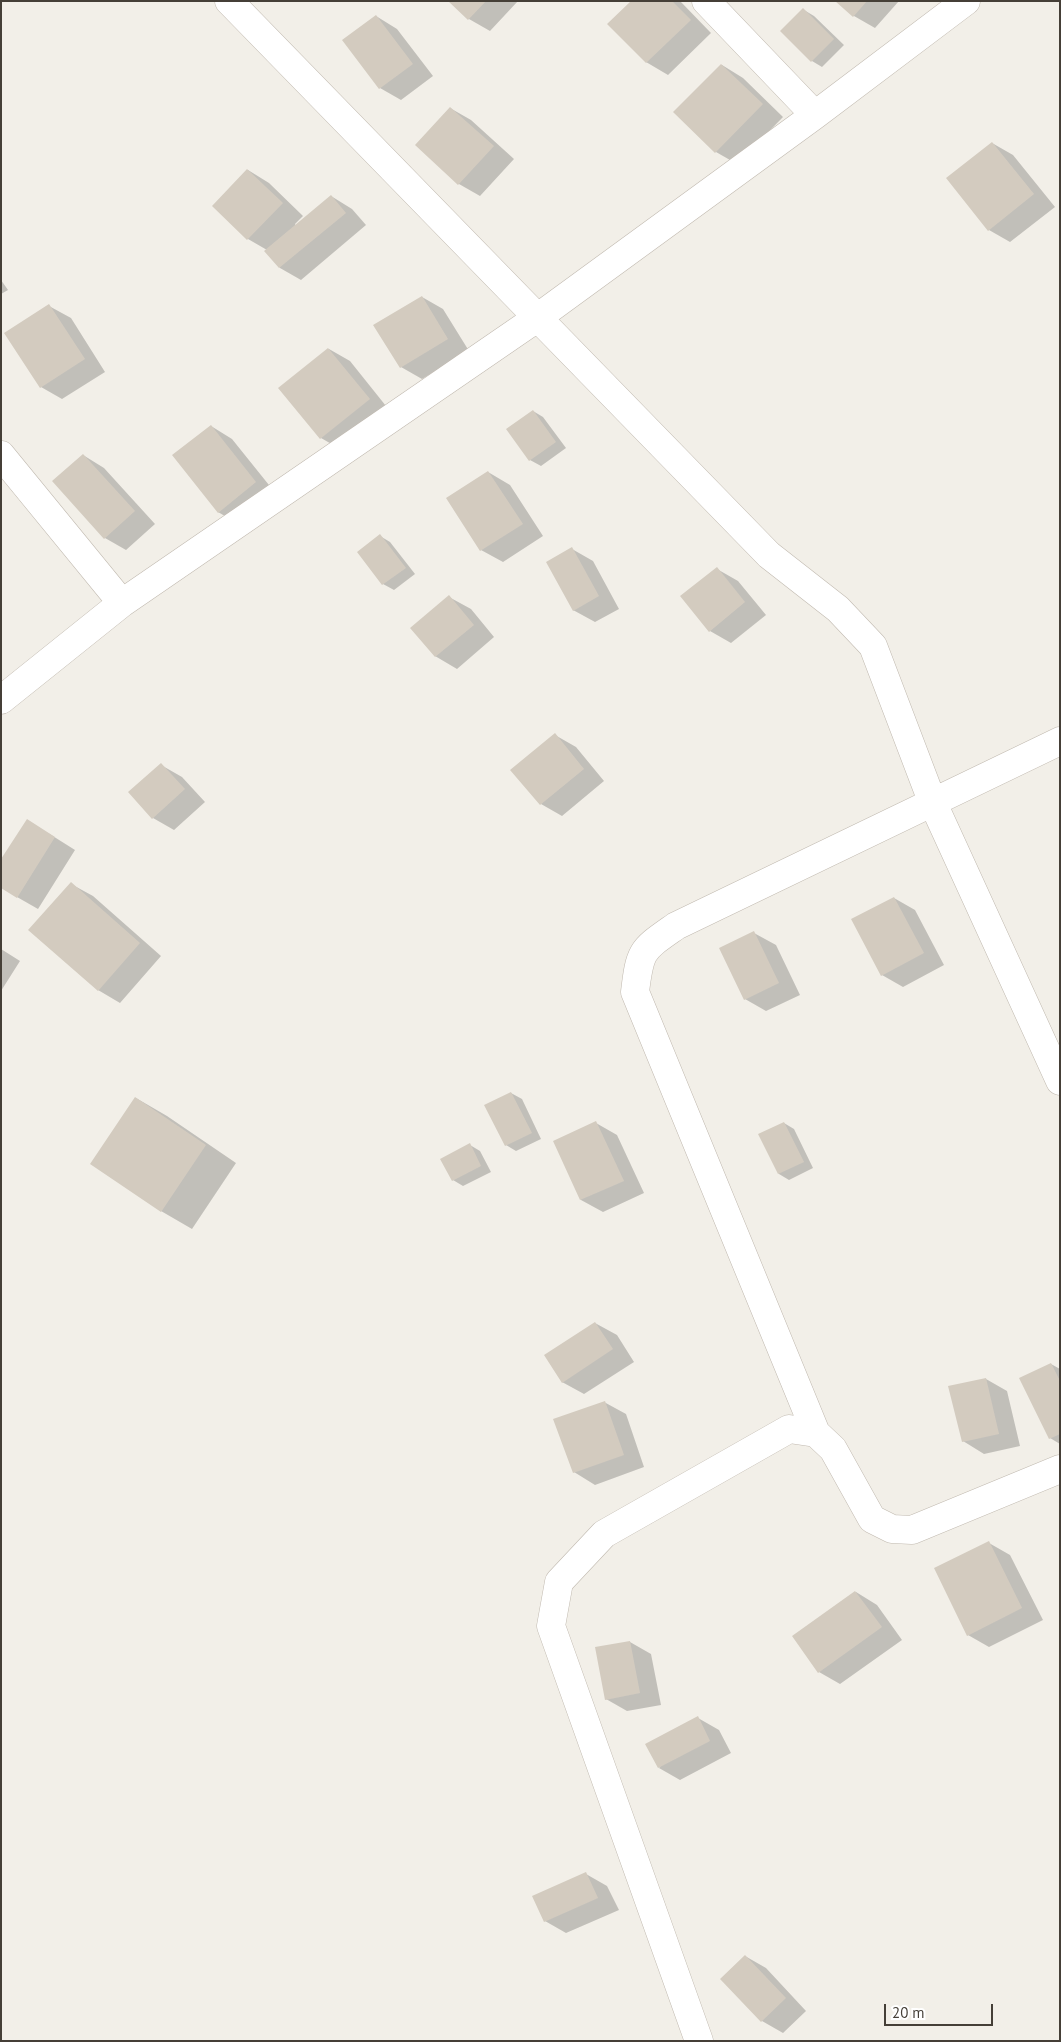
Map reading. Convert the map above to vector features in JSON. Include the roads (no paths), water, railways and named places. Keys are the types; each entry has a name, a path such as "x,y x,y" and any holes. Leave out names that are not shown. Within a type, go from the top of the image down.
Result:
{"street":[{"path":"229,1 770,555 838,609 873,646 932,801 1060,1081"},
{"path":"706,1 815,115"},
{"path":"1,700 122,603 537,318 815,115 966,1"},
{"path":"1,455 122,603"},
{"path":"1060,740 676,926 648,946 638,963 635,992 816,1432 833,1449 872,1519 892,1529 912,1530 1060,1469"},
{"path":"700,2041 551,1626 559,1582 604,1534 789,1429 816,1432"}]}
